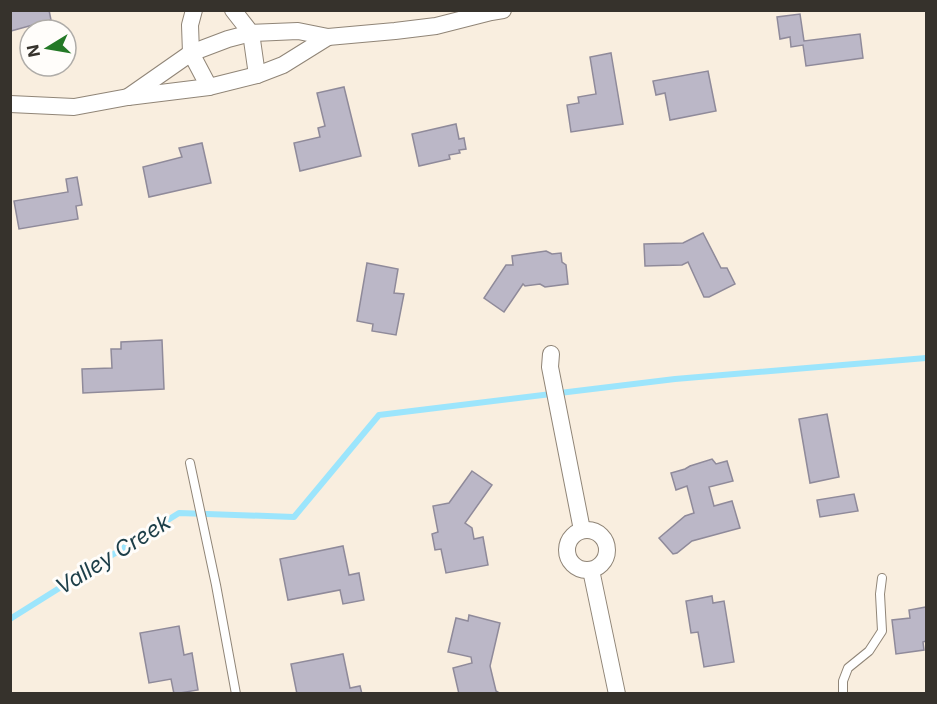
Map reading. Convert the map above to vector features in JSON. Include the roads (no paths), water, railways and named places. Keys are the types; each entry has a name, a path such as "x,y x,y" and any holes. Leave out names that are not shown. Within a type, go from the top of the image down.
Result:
{"street":[{"path":"194,10 190,25 191,53 209,87"},
{"path":"233,10 251,33 257,75"},
{"path":"128,97 191,53 251,33 298,31 328,37 395,31 436,26 495,11"},
{"path":"10,104 74,107 128,97 209,87 257,75 282,65 328,37"},
{"path":"551,354 550,367 582,530"},
{"path":"582,530 590,530 602,536 607,549 603,562 591,570 577,568 571,564 566,550 571,537 582,530"},
{"path":"591,570 616,693"}],"lane":[{"path":"190,463 236,693"},
{"path":"843,693 843,681 848,668 870,651 882,631 880,594 882,578"}],"waterway":[{"name":"Valley Creek","path":"10,619 179,513 294,517 379,415 675,379 926,358"}]}
